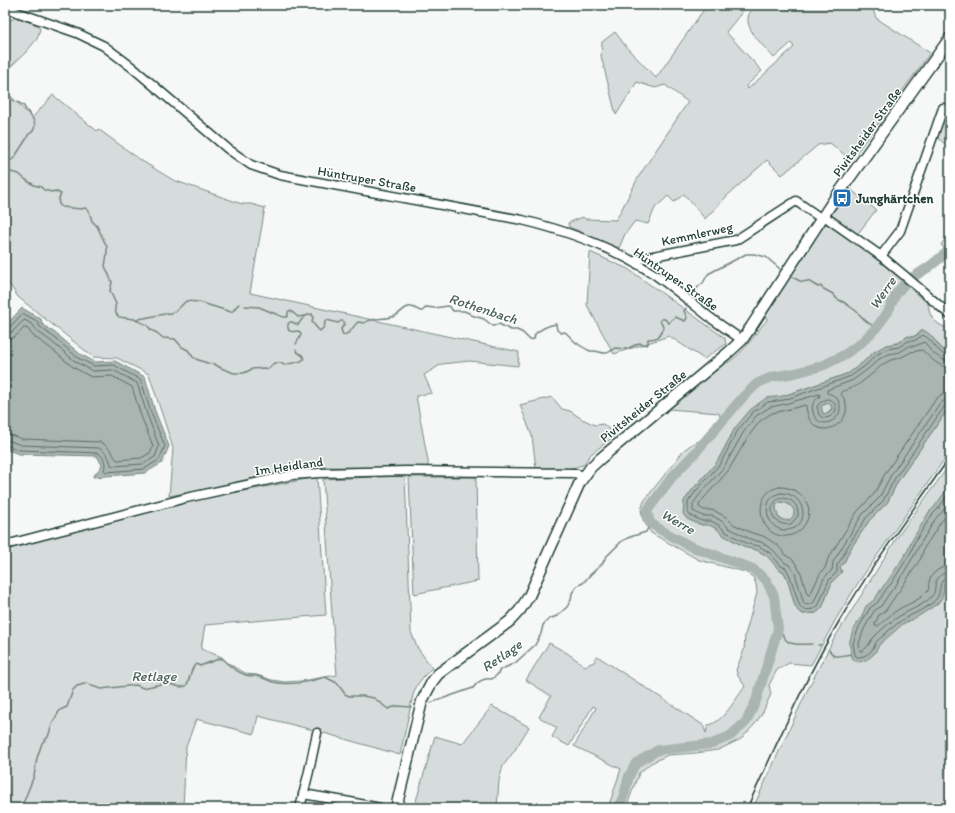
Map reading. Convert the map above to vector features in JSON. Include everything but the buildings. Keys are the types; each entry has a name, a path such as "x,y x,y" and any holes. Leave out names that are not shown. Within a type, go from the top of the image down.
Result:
{"main road":[{"name":"Pivitsheider Straße","path":"396,808 422,701 432,682 438,674 510,621 520,610 529,596 580,482 591,467 742,340 850,177 950,38"}],"street":[{"name":"Hüntruper Straße","path":"5,8 77,33 104,46 133,68 216,140 251,165 280,175 493,214 537,224 587,240 636,263 742,340"},
{"path":"881,256 900,231 943,108"},
{"name":"Kemmlerweg","path":"636,263 638,258 736,240 796,201 823,217"},
{"path":"823,217 881,256 950,315"},
{"name":"Im Heidland","path":"5,545 186,498 292,475 407,471 574,473 584,476"},
{"path":"300,808 317,733"},
{"path":"303,794 380,808"}],"shaded area":[{"path":"707,5 748,5 726,32 762,71 746,86 748,89 794,47 791,43 774,58 758,40 749,24 748,19 750,11 755,5 873,5 876,18 930,53 851,160 830,143 818,145 782,175 767,160 728,195 705,219 684,194 674,202 668,196 655,208 648,224 635,221 625,234 619,248 569,227 568,223 583,217 585,219 616,220 639,176 688,102 665,85 655,88 637,82 616,115 601,56 602,42 615,32 627,48 656,78"},
{"path":"17,18 38,25 40,29 37,39 5,72 5,21"},
{"path":"5,90 32,118 53,95 97,131 98,129 142,161 173,180 242,204 251,204 265,208 250,293 519,352 518,366 469,361 442,364 424,375 432,393 416,396 428,468 325,467 169,496 173,448 149,374 117,358 93,357 18,297 5,278"},
{"path":"950,96 950,148 935,136"},
{"path":"849,188 876,210 856,236 831,214 841,202"},
{"path":"825,224 831,225 903,279 916,294 928,303 930,314 934,320 940,325 950,328 950,354 941,348 927,332 921,331 912,337 908,336 898,343 886,345 874,352 849,373 783,396 735,428 717,462 684,501 687,519 702,525 709,524 723,535 747,548 757,550 767,556 783,571 787,578 795,606 803,614 816,613 822,608 832,582 842,572 840,567 845,561 849,551 869,521 887,503 898,481 950,406 950,451 858,583 811,665 789,663 777,670 769,685 771,694 763,712 755,724 741,739 718,750 668,755 651,763 639,773 626,808 608,808 621,769 574,746 596,708 593,706 569,746 552,737 557,728 539,717 551,696 526,680 549,643 567,653 585,666 594,662 597,656 703,725 706,733 708,725 719,720 724,715 745,686 736,670 744,650 745,635 757,593 756,584 753,577 745,572 699,560 651,533 643,520 641,510 644,501 684,450 699,441 720,416 719,413 668,409 719,366 734,359 746,346 767,320 766,315 822,226"},
{"path":"950,231 950,254 941,245"},
{"path":"590,252 628,269 725,338 726,344 704,359 669,336 614,354 587,305"},
{"path":"552,397 562,409 570,411 595,425 603,424 616,435 591,454 583,465 568,469 536,468 532,436 520,405"},
{"path":"828,403 832,408 827,413 823,414 821,406"},
{"path":"950,464 950,808 753,808 807,691 832,642 898,536"},
{"path":"405,476 411,632 417,647 432,668 417,685 413,695 400,755 258,716 254,734 196,719 186,747 183,808 63,808 62,803 53,808 5,808 5,537 7,549 186,502 317,477 326,615 205,625 201,649 222,657 227,662 247,674 285,682 301,681 337,675 323,479"},
{"path":"409,477 476,477 478,581 414,594"},
{"path":"781,502 788,504 794,509 794,515 790,520 785,521 778,517 776,505"},
{"path":"492,706 529,727 503,766 499,780 497,808 414,808 435,736 462,744"}],"water":[{"path":"22,308 41,319 42,324 58,335 80,354 95,362 115,361 145,377 155,411 169,446 162,463 145,473 93,477 102,465 97,456 19,454 5,449 5,326"},
{"path":"923,330 928,333 941,348 950,354 950,406 898,481 887,503 869,521 849,551 845,561 840,567 842,572 832,582 822,608 816,613 803,614 798,611 795,606 787,578 783,571 780,571 767,556 757,550 747,548 723,535 717,529 709,525 702,525 687,519 683,514 684,501 717,462 735,428 750,410 766,398 783,396 849,373 874,352 886,345 898,343 908,336 912,337","holes":["828,403 831,405 832,409 828,413 823,414 821,406","781,502 788,504 794,509 794,515 790,520 784,520 778,517 776,505"]},
{"path":"950,485 950,582 948,581 944,585 942,598 937,604 919,616 903,624 879,645 872,656 859,662 854,660 849,644 852,633 866,606 874,600 887,582 908,550 911,542 929,512"}],"waterway":[{"name":"Rothenbach","path":"5,89 11,99 23,105 35,124 33,131 28,135 14,158 5,167"},
{"name":"Rothenbach","path":"5,168 7,171 19,174 26,180 44,190 52,192 55,191 61,194 58,201 62,207 85,208 89,211 92,221 97,226 107,247 105,266 112,282 110,291 116,304 116,313 119,317 134,319 147,325 151,330 163,338 175,339 196,359 214,364 234,373 244,373 252,369 268,369 274,363 285,365 300,362 304,358 296,350"},
{"name":"Werre","path":"618,808 624,795 629,776 636,763 658,750 712,744 730,736 746,722 756,701 778,629 774,596 766,580 753,569 690,546 663,531 650,523 647,511 672,477 695,453 743,397 758,383 772,377 822,366 844,355 861,343 876,328 888,312 896,294 905,283 929,267 950,248"},
{"name":"Rothenbach","path":"693,297 698,287 703,283 708,274 746,254 766,257 780,269"},
{"name":"Rothenbach","path":"792,277 802,282 808,281 818,287 821,286 833,294 837,299 856,311 876,328"},
{"path":"137,321 139,319 175,312 186,301 199,302 231,312 239,304"},
{"path":"245,306 259,307 283,317 288,316 289,311 298,317 305,316"},
{"name":"Rothenbach","path":"296,344 301,335 300,332 290,331 288,329 288,324 292,322 298,325 300,321 310,314 312,314 313,317 312,322 320,331 324,327 327,320 338,323 343,321 345,323 341,329 343,335 350,332 358,322 364,323 371,320 391,317 397,315 408,307 423,311 427,307 434,308 448,306 453,311 464,311 484,319 493,326 499,324 511,330 517,330 523,333 530,340 534,339 535,334 540,330 556,324 557,330 561,333 565,332 582,347 590,351 608,353 615,348 627,349 639,343 647,345 648,339 658,337 664,328 660,321 661,319 665,319 668,323 675,317 685,321 687,318 684,311 686,308"},
{"name":"Retlage","path":"430,703 473,688 479,682 486,679 492,679 500,670 515,663 535,645 541,634 543,625 567,607 571,600 572,593 577,586 583,583 622,541 646,532 650,523"},
{"path":"778,629 786,640 791,643 812,644"},
{"path":"829,650 834,656 851,654"},
{"name":"Retlage","path":"16,808 19,807 24,801 34,776 37,758 42,743 48,737 53,722 60,710 67,707 73,690 77,686 88,683 101,689 136,685 143,688 161,684 181,687 186,686 192,669 196,664 200,666 221,658 233,668 248,676 258,676 273,682 286,684 299,683 325,677 337,683 345,694 349,696 374,698 388,709 397,706 411,707"}],"railway":[{"path":"747,808 803,688 841,618 880,556 950,457"}],"place":[{"name":"Junghärtchen","path":"842,198"}]}
